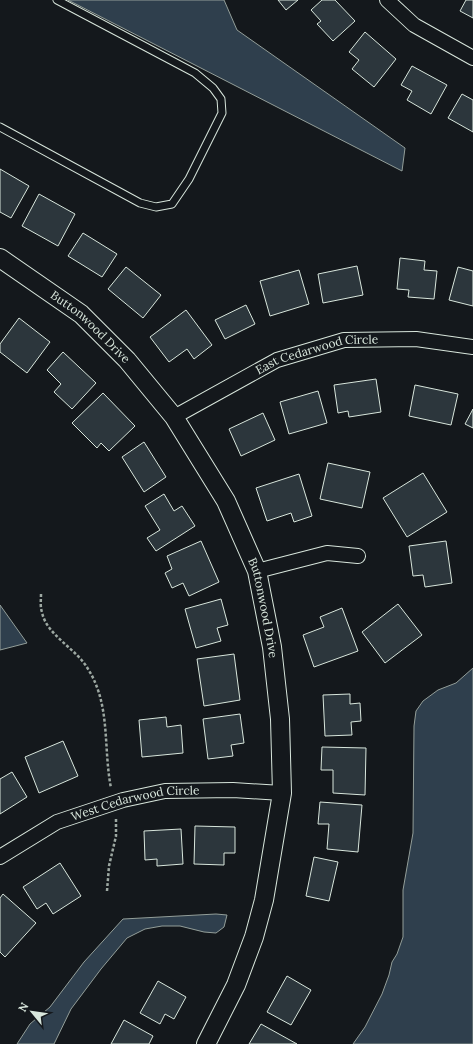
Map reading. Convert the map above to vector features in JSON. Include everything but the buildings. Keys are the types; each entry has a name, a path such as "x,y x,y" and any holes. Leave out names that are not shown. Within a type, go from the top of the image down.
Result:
{"street":[{"path":"387,0 414,25 473,58"},
{"name":"Buttonwood Drive","path":"0,258 81,314 127,360 174,417 226,501 257,571 273,655 280,719 282,793 264,900 254,937 228,1003 206,1044"},
{"name":"East Cedarwood Circle","path":"174,417 277,360 344,340 416,339 473,347"},
{"path":"257,571 328,553 358,556"},
{"name":"West Cedarwood Circle","path":"0,856 57,822 114,803 165,791 233,790 282,793"}],"lane":[{"path":"0,127 140,203 156,207 172,204 189,180 222,113 221,99 213,88 195,73 57,0"}],"path":[{"path":"41,594 42,613 48,625 87,667 96,683 102,701 105,718 108,774 116,821 116,836 109,866 107,891"}],"water":[{"path":"68,0 224,0 237,30 405,148 402,171"},
{"path":"0,605 27,643 0,650"},
{"path":"473,668 473,1044 353,1044 365,1027 382,994 392,962 397,954 403,937 403,890 413,833 414,726 416,711 423,701 438,690 456,683"},
{"path":"216,914 227,915 224,927 216,933 204,932 180,926 162,926 145,929 127,938 101,969 71,1009 54,1044 17,1044 30,1024 50,1007 84,962 123,919"}]}
